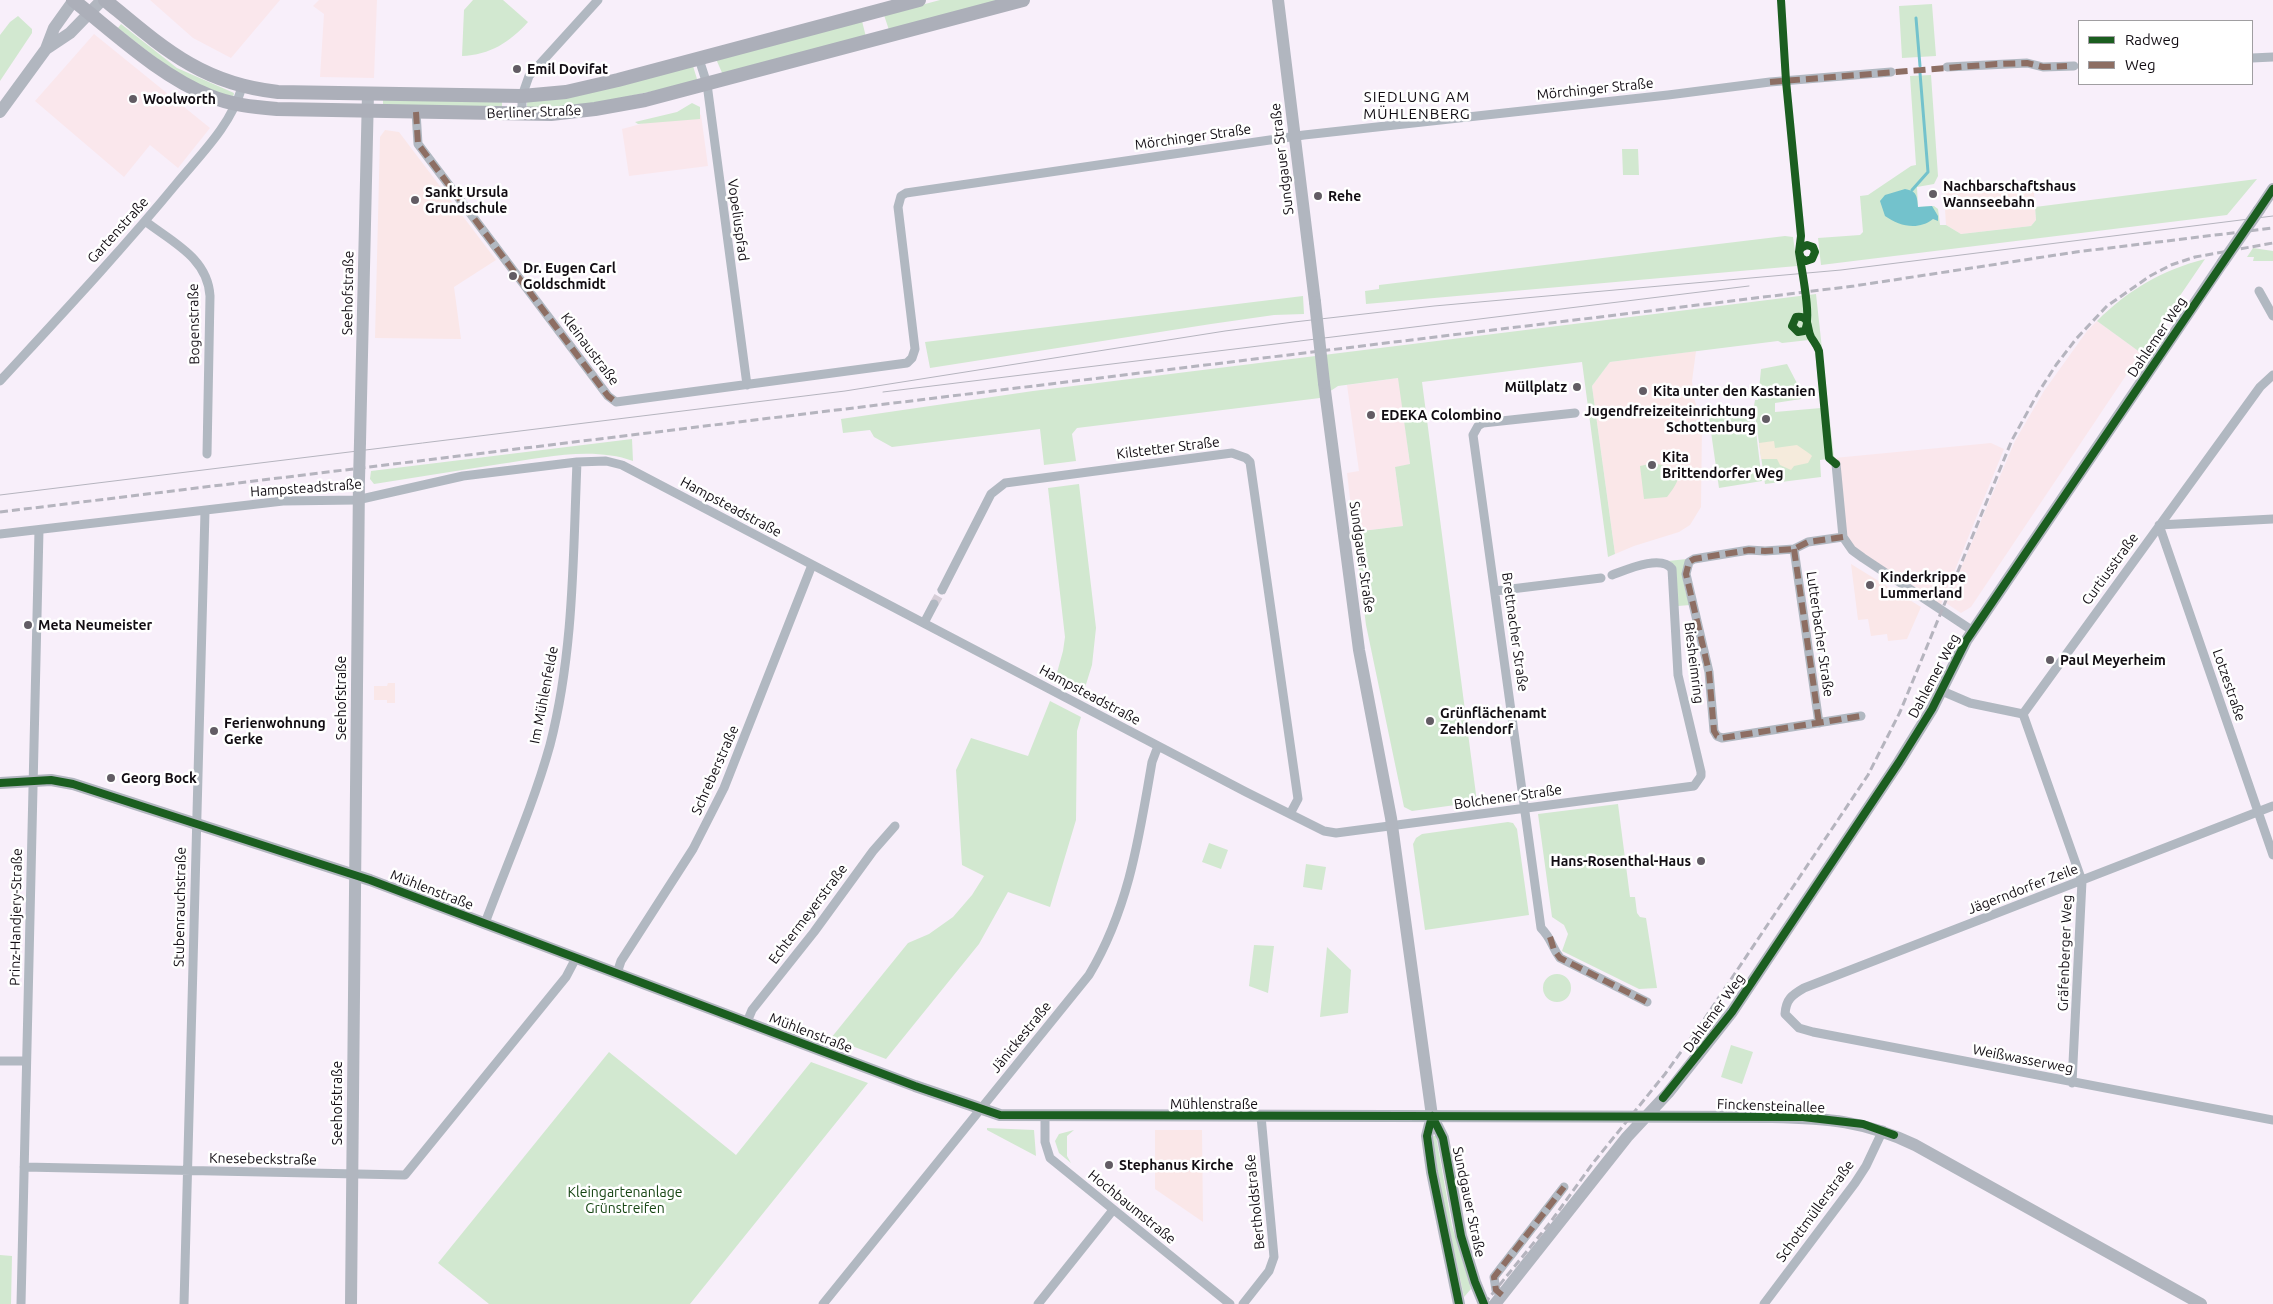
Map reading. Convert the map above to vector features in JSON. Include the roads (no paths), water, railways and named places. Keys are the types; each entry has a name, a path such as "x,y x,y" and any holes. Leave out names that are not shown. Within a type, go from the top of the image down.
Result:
{"main road":[{"name":"Berliner Straße","path":"74,0 171,76 210,96 237,104 277,109 522,114 551,114 602,108 645,100 1023,0"},
{"name":"Berliner Straße","path":"104,0 177,58 204,73 242,87 278,92 522,96 582,89 920,0"}],"street":[{"path":"0,112 46,49 54,28 74,0"},
{"path":"46,49 70,33 104,0"},
{"path":"522,114 522,96 529,76 598,0"},
{"name":"Sundgauer Straße","path":"1278,0 1324,383 1359,650 1392,827 1432,1116 1443,1138 1461,1236 1484,1304"},
{"path":"2253,58 2273,57"},
{"name":"Vopeliuspfad","path":"700,58 707,84 747,385"},
{"path":"1947,67 2027,63 2043,67 2074,66"},
{"name":"Mörchinger Straße","path":"912,358 915,349 898,207 903,194 1295,136 1668,96 1770,82 1891,72"},
{"name":"Gartenstraße","path":"0,381 145,222 225,126 237,104 242,87"},
{"name":"Seehofstraße","path":"351,1304 358,500 368,93"},
{"name":"Kleinaustraße","path":"416,112 418,144 611,399 616,402 897,366 907,363 912,358"},
{"name":"Dahlemer Weg","path":"1498,1300 1626,1137 1668,1093 1732,1012 1899,762 1942,691 1961,650 1973,631 2273,189"},
{"name":"Bogenstraße","path":"145,222 184,250 204,270 208,280 210,296 206,454"},
{"path":"2260,291 2273,316"},
{"name":"Curtiusstraße","path":"2023,714 2260,387 2273,375"},
{"name":"Brettnacher Straße","path":"1575,413 1482,423 1473,435 1526,808 1541,928 1550,937 1554,950 1560,958 1647,1002"},
{"name":"Kilstetter Straße","path":"942,590 991,494 1005,483 1232,453 1246,458 1250,462 1298,799 1290,814"},
{"name":"Hampsteadstraße","path":"0,534 283,501 358,500 463,476 577,462 606,461 635,470 1324,832 1336,833 1392,827"},
{"name":"Im Mühlenfelde","path":"485,924 541,773 558,704 570,630 577,462"},
{"path":"1836,464 1843,537 1852,550 1973,631"},
{"name":"Stubenrauchstraße","path":"184,1304 205,511"},
{"path":"2159,525 2273,519"},
{"name":"Lotzestraße","path":"2159,525 2273,855"},
{"name":"Prinz-Handjery-Straße","path":"21,1304 39,530"},
{"path":"1843,537 1808,542 1794,549 1749,550 1694,559 1689,562 1686,574 1708,672 1714,730 1717,736 1722,738 1861,716"},
{"name":"Lutterbacher Straße","path":"1794,549 1819,723"},
{"name":"Biesheimring","path":"1612,575 1637,566 1661,562 1669,565 1672,569 1678,674 1701,772 1701,776 1694,786 1628,794"},
{"name":"Schreberstraße","path":"617,973 621,961 693,849 724,788 812,564"},
{"path":"1495,591 1601,578"},
{"path":"924,623 934,604"},
{"path":"1942,691 1970,703 2023,714"},
{"name":"Gräfenberger Weg","path":"2023,714 2082,881 2072,1083"},
{"name":"Jänickestraße","path":"823,1304 1089,975 1106,943 1132,872 1152,762 1158,746"},
{"name":"Mühlenstraße","path":"0,783 52,780 92,789 354,875 1000,1115 1646,1116"},
{"name":"Bolchener Straße","path":"1392,827 1628,794"},
{"name":"Jägerndorfer Zeile","path":"1786,1002 1792,995 1808,986 2273,806"},
{"name":"Echtermeyerstraße","path":"747,1022 752,1010 814,932 873,851 895,826"},
{"name":"Knesebeckstraße","path":"24,1167 400,1176 408,1173 566,978 576,958"},
{"name":"Weißwasserweg","path":"1786,1002 1786,1014 1793,1024 1813,1032 2273,1120"},
{"path":"0,1061 26,1061"},
{"name":"Hochbaumstraße","path":"1045,1116 1044,1142 1050,1158 1230,1304"},
{"name":"Bertholdstraße","path":"1243,1304 1269,1271 1274,1257 1261,1116"},
{"name":"Sundgauer Straße","path":"1432,1116 1427,1136 1430,1163 1442,1229 1459,1304"},
{"name":"Finckensteinallee","path":"1646,1116 1803,1117 1846,1121 1883,1130 1935,1155 2200,1304"},
{"name":"Schottmüllerstraße","path":"1764,1304 1855,1183 1883,1130"},
{"name":"Dahlemer Weg","path":"1498,1300 1494,1277 1564,1187"},
{"path":"1038,1304 1113,1210"}],"water":[{"path":"1905,189 1912,191 1916,195 1918,207 1932,206 1938,216 1938,221 1933,219 1921,225 1909,226 1902,225 1885,216 1880,201 1885,195"}],"waterway":[{"path":"1916,18 1920,66"},
{"path":"1912,190 1928,172 1920,73"}],"tunnel":[{"path":"934,604 942,590"}],"tram line":[{"path":"0,495 845,391 1225,331 1294,322 1434,306 1841,270 2273,216"},
{"path":"883,392 1749,286"}],"railway":[{"path":"0,512 1854,286 2076,252 2273,228"},
{"path":"1484,1304 1549,1224 1593,1163 1665,1074 1699,1027 1868,775 1900,712 2012,440 2056,365 2076,339 2107,306 2150,276 2171,265 2195,257 2273,243"}],"place":[{"name":"Emil Dovifat","path":"517,69"},
{"name":"Woolworth","path":"133,99"},
{"name":"Nachbarschaftshaus Wannseebahn","path":"1933,194"},
{"name":"Rehe","path":"1318,196"},
{"name":"Sankt Ursula Grundschule","path":"415,200"},
{"name":"Dr. Eugen Carl Goldschmidt","path":"513,276"},
{"name":"Müllplatz","path":"1577,387"},
{"name":"Kita unter den Kastanien","path":"1643,391"},
{"name":"EDEKA Colombino","path":"1371,415"},
{"name":"Jugendfreizeiteinrichtung Schottenburg","path":"1766,419"},
{"name":"Kita Brittendorfer Weg","path":"1652,465"},
{"name":"Kinderkrippe Lummerland","path":"1870,585"},
{"name":"Meta Neumeister","path":"28,625"},
{"name":"Paul Meyerheim","path":"2050,660"},
{"name":"Grünflächenamt Zehlendorf","path":"1430,721"},
{"name":"Ferienwohnung Gerke","path":"214,731"},
{"name":"Georg Bock","path":"111,778"},
{"name":"Hans-Rosenthal-Haus","path":"1701,861"},
{"name":"Stephanus Kirche","path":"1109,1165"}],"district":[{"name":"SIEDLUNG AM MÜHLENBERG","path":"1417,106"}],"park label":[{"name":"Kleingartenanlage Grünstreifen","path":"625,1200"}]}
